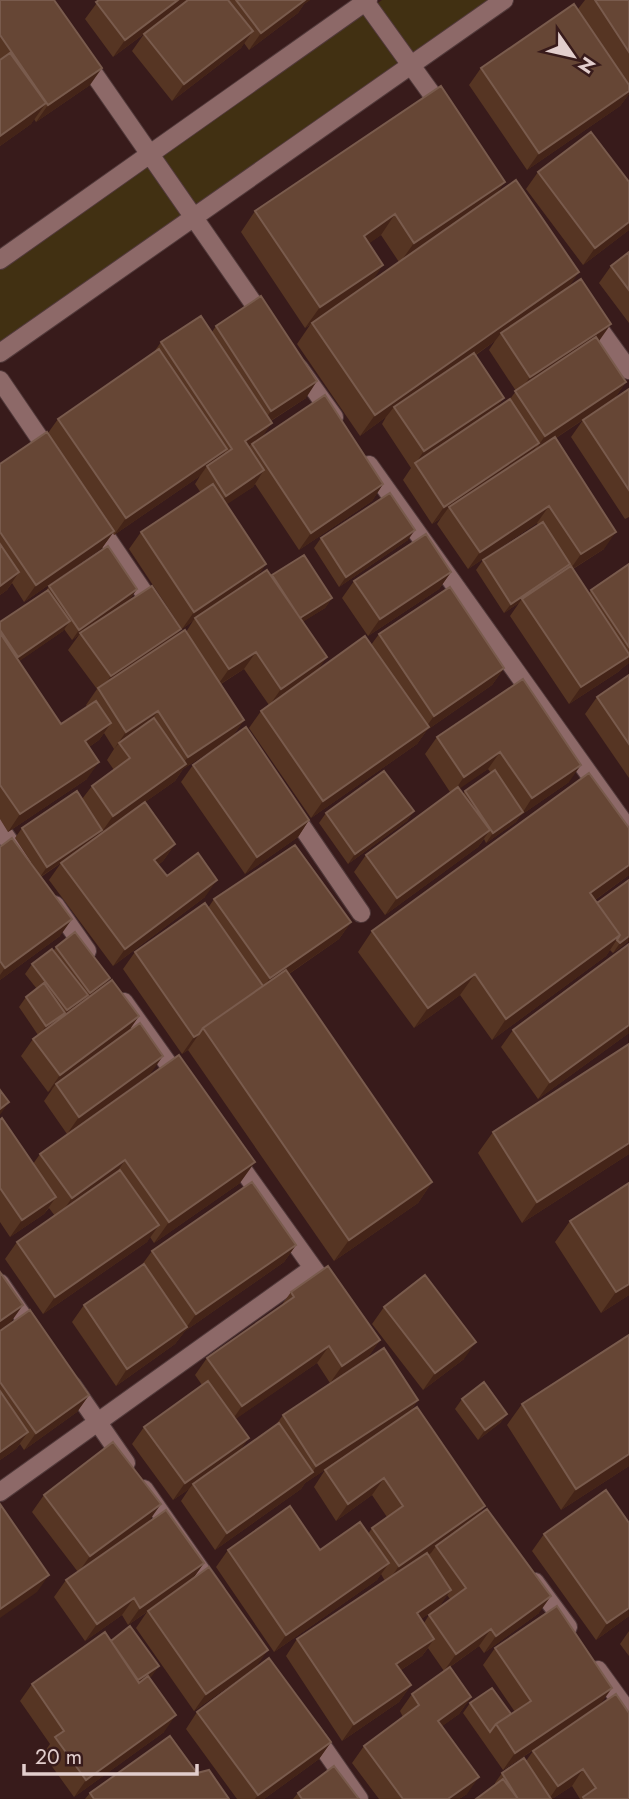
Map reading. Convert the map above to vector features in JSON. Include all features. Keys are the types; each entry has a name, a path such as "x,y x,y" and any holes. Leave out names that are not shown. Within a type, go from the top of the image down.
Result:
{"street":[{"path":"0,353 504,0"},
{"path":"0,260 366,1 451,121"},
{"path":"75,45 149,156 273,331"},
{"path":"580,303 629,370"},
{"path":"289,354 346,433"},
{"path":"0,380 63,473"},
{"path":"362,456 629,830"},
{"path":"86,508 165,624"},
{"path":"282,797 361,913"},
{"path":"0,828 96,964"},
{"path":"112,986 193,1099"},
{"path":"225,1144 338,1303"},
{"path":"0,1492 313,1268"},
{"path":"0,1283 45,1348"},
{"path":"60,1369 225,1605"},
{"path":"524,1565 629,1713"},
{"path":"304,1719 359,1799"}],"shaded area":[{"path":"382,0 496,0 0,346 0,269"}],"building":[{"path":"0,0 54,0 102,68 48,105 0,35"},
{"path":"178,0 125,40 96,2"},
{"path":"188,0 228,0 253,31 184,84 144,34"},
{"path":"236,0 305,0 261,33"},
{"path":"595,0 629,0 629,52"},
{"path":"574,4 629,85 629,91 539,153 481,68"},
{"path":"10,53 46,103 0,136 0,60"},
{"path":"441,86 505,182 414,243 395,214 364,236 383,265 320,307 255,211"},
{"path":"591,132 629,182 629,222 595,248 538,172"},
{"path":"516,180 579,272 375,415 312,323"},
{"path":"629,252 629,290 611,266"},
{"path":"581,279 611,324 530,377 501,333"},
{"path":"261,296 317,381 271,411 216,326"},
{"path":"201,316 272,423 245,441 264,470 226,496 207,466 232,449 161,342"},
{"path":"596,337 626,382 545,436 515,391"},
{"path":"159,349 227,449 126,518 58,419"},
{"path":"474,353 504,398 424,451 394,407"},
{"path":"629,389 629,490 583,420"},
{"path":"325,395 383,484 311,533 252,444"},
{"path":"510,399 539,443 444,507 415,463"},
{"path":"47,432 114,531 36,585 0,532 0,464"},
{"path":"555,437 616,532 581,554 549,506 480,552 449,507"},
{"path":"213,484 266,564 194,612 141,532"},
{"path":"390,493 415,530 346,577 321,538"},
{"path":"543,522 570,564 511,604 483,560"},
{"path":"426,534 451,572 380,619 354,581"},
{"path":"0,544 19,572 0,586"},
{"path":"108,546 137,589 79,630 49,586"},
{"path":"304,555 332,598 300,618 272,575"},
{"path":"629,564 629,647 591,590"},
{"path":"571,566 629,654 581,687 522,599"},
{"path":"267,570 327,657 281,689 256,652 229,669 195,618"},
{"path":"152,586 181,629 111,676 80,633"},
{"path":"450,587 504,668 434,716 379,634"},
{"path":"48,590 70,621 18,657 0,630 0,622"},
{"path":"185,630 244,720 188,757 158,711 126,732 98,688"},
{"path":"0,633 61,724 96,701 111,723 85,741 99,762 20,814 0,785"},
{"path":"365,636 429,727 323,801 261,711"},
{"path":"629,675 629,744 597,697"},
{"path":"523,679 581,765 532,798 500,752 464,777 437,737"},
{"path":"154,718 186,764 113,816 92,786 130,758 119,743"},
{"path":"246,727 309,820 257,857 193,765"},
{"path":"495,770 523,812 493,833 465,791"},
{"path":"384,771 414,811 355,854 326,813"},
{"path":"589,773 629,828 629,865 590,893 620,935 506,1019 475,974 428,1008 372,931"},
{"path":"458,787 490,830 397,898 366,855"},
{"path":"77,791 102,830 47,867 22,828"},
{"path":"145,802 175,844 154,860 167,876 198,853 217,880 125,949 61,863"},
{"path":"12,838 72,919 5,968 0,961 0,847"},
{"path":"295,845 351,922 270,978 214,899"},
{"path":"629,880 629,936 620,943 617,940 620,935 597,903"},
{"path":"205,903 263,986 194,1037 135,952"},
{"path":"75,932 110,978 90,993 56,947"},
{"path":"629,944 629,1025 550,1082 513,1030"},
{"path":"52,949 88,995 67,1010 32,964"},
{"path":"286,970 432,1182 349,1240 203,1028"},
{"path":"112,980 139,1016 60,1075 33,1039"},
{"path":"44,983 65,1013 46,1026 26,997"},
{"path":"140,1023 163,1056 79,1117 56,1084"},
{"path":"629,1044 629,1143 537,1202 493,1132"},
{"path":"179,1055 255,1162 169,1222 125,1160 72,1198 40,1154"},
{"path":"0,1090 9,1102 0,1109"},
{"path":"2,1118 56,1197 22,1220 0,1188"},
{"path":"120,1170 159,1225 55,1297 17,1242"},
{"path":"252,1182 296,1245 196,1314 152,1251"},
{"path":"629,1183 629,1284 616,1292 570,1221"},
{"path":"144,1264 187,1327 127,1369 84,1305"},
{"path":"328,1266 380,1340 342,1366 329,1346 242,1406 207,1358 294,1297 291,1292"},
{"path":"0,1272 23,1305 0,1321"},
{"path":"425,1275 476,1342 435,1373 384,1307"},
{"path":"30,1310 89,1395 36,1433 0,1382 0,1331"},
{"path":"629,1335 629,1454 576,1489 522,1404"},
{"path":"384,1348 418,1400 316,1466 283,1415"},
{"path":"208,1381 249,1438 185,1483 144,1427"},
{"path":"484,1382 507,1414 485,1430 462,1399"},
{"path":"0,1391 28,1432 0,1452"},
{"path":"417,1407 485,1506 399,1566 372,1528 403,1506 384,1478 348,1504 325,1470"},
{"path":"279,1423 313,1472 227,1533 193,1484"},
{"path":"113,1442 161,1504 90,1556 44,1495"},
{"path":"606,1490 629,1523 629,1608 607,1623 544,1534"},
{"path":"0,1504 49,1575 0,1609"},
{"path":"290,1506 320,1550 360,1522 389,1563 286,1635 228,1550"},
{"path":"487,1509 551,1596 496,1636 491,1629 456,1654 429,1615 466,1588 436,1546"},
{"path":"166,1510 204,1563 140,1608 134,1598 97,1624 66,1580"},
{"path":"427,1553 451,1590 417,1613 434,1639 396,1664 411,1685 354,1724 297,1639"},
{"path":"209,1567 268,1650 206,1694 148,1611"},
{"path":"557,1606 612,1688 515,1753 496,1724 531,1701 495,1648"},
{"path":"130,1626 159,1666 138,1680 111,1641"},
{"path":"105,1632 139,1683 148,1676 176,1715 86,1780 55,1737 64,1731 32,1684"},
{"path":"269,1658 331,1742 258,1795 197,1712"},
{"path":"450,1667 471,1697 438,1721 479,1777 448,1799 403,1799 364,1746 419,1705 412,1694"},
{"path":"492,1688 511,1714 496,1724 490,1732 470,1703"},
{"path":"616,1694 629,1713 629,1799 584,1799 583,1797 596,1788 583,1769 558,1786 533,1751"},
{"path":"170,1736 197,1773 209,1770 229,1799 94,1799 90,1793"},
{"path":"524,1758 551,1799 518,1799 502,1773"},
{"path":"334,1766 359,1799 302,1799 298,1793"},
{"path":"503,1779 518,1799 476,1799"}]}
